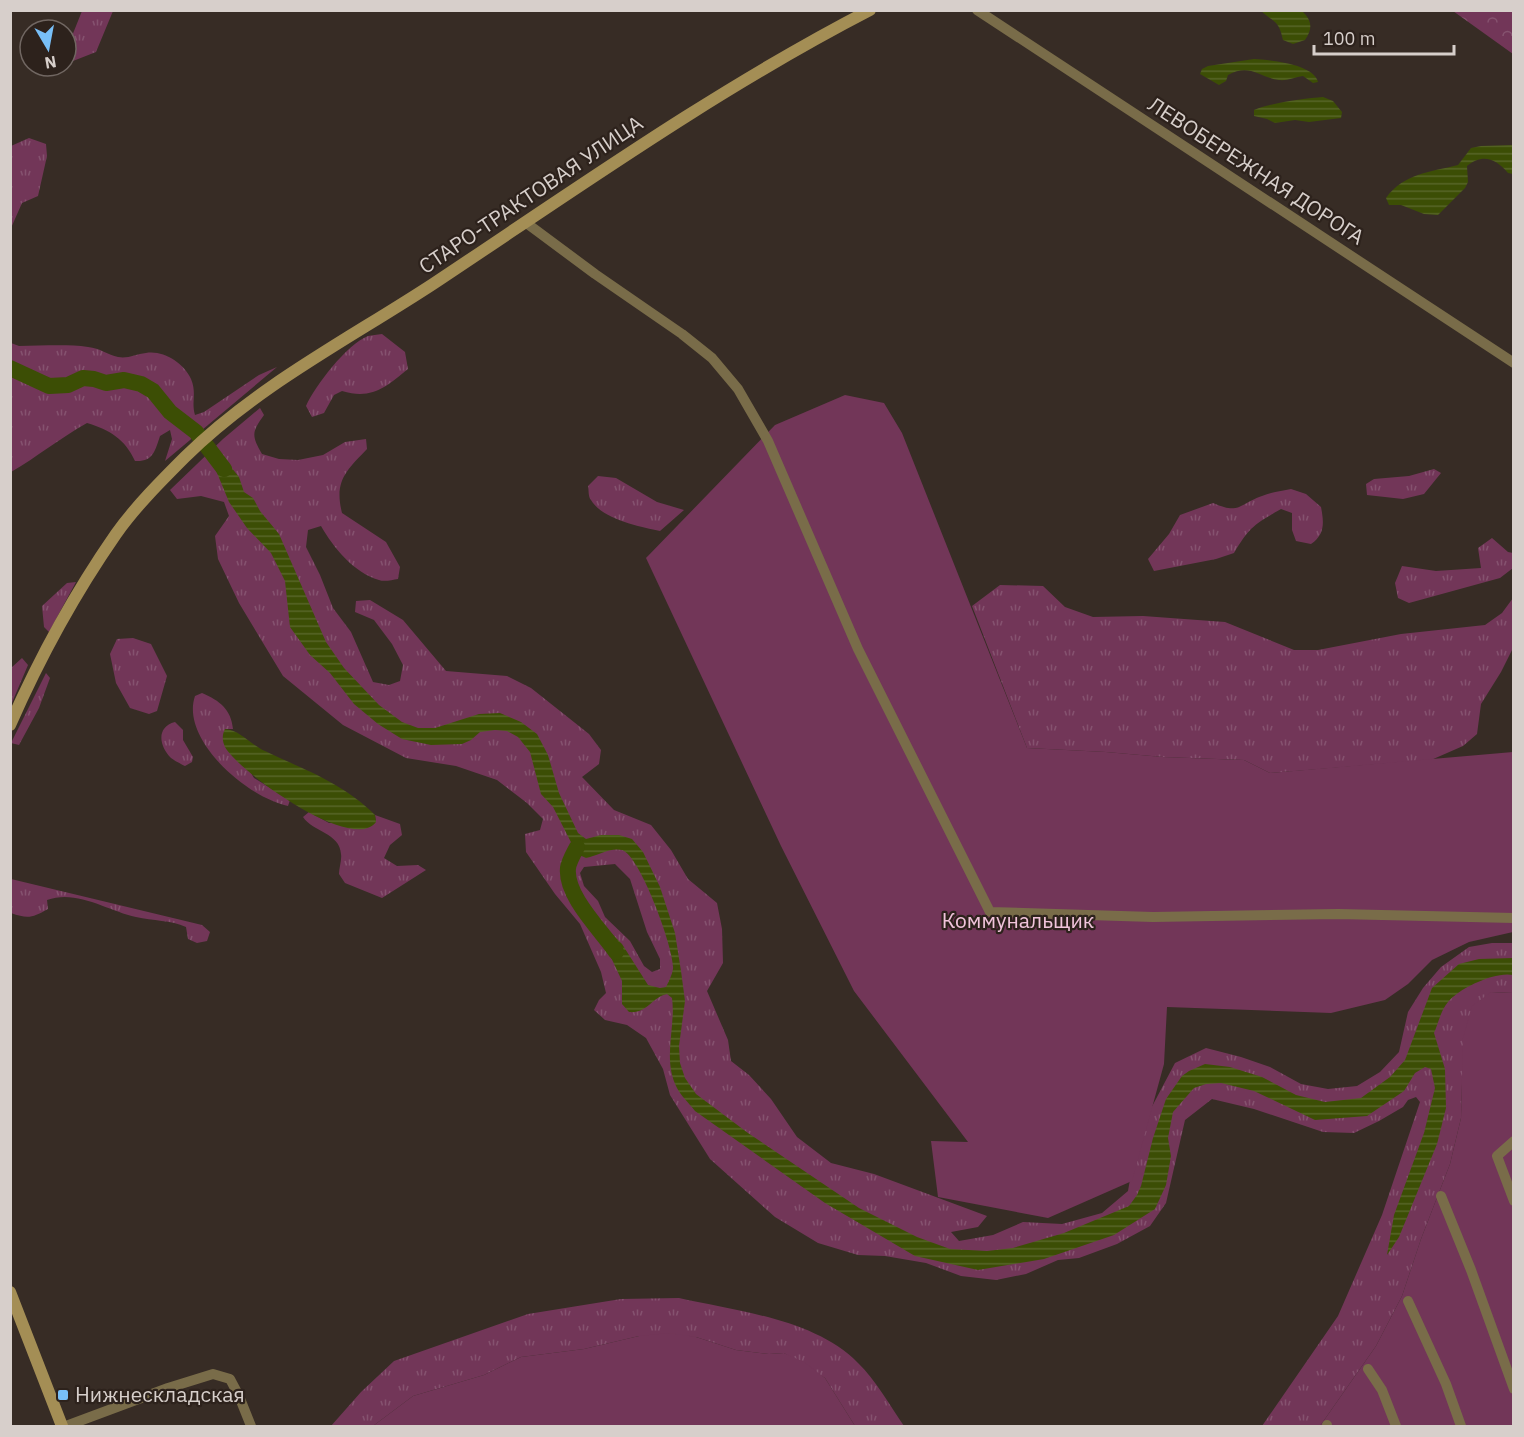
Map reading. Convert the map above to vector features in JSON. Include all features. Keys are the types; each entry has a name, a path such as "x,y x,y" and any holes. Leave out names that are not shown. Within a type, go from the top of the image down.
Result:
{"street":[{"name":"СТАРО-ТРАКТОВАЯ УЛИЦА","path":"10,725 67,613 117,533 186,456 221,424 271,387 663,130 774,63 870,10"},
{"name":"ЛЕВОБЕРЕЖНАЯ ДОРОГА","path":"977,10 1514,363"},
{"path":"525,222 594,274 682,334 712,358 738,389 768,441 858,649 990,912 1153,917 1338,915 1514,918"},
{"path":"1514,1141 1497,1156 1514,1201"},
{"path":"1441,1196 1472,1270 1514,1389"},
{"path":"10,1292 64,1426 213,1374 230,1379 251,1426"},
{"path":"1408,1300 1446,1384 1461,1426"},
{"path":"1368,1369 1382,1390 1396,1426"}],"green space":[{"path":"82,11 113,11 96,52 78,59 78,21"},
{"path":"1453,11 1513,11 1513,54"},
{"path":"29,138 46,144 47,156 38,196 22,203 11,228 11,146"},
{"path":"382,334 405,352 408,369 393,381 370,393 342,391 334,395 324,413 312,417 306,406 332,366 360,340"},
{"path":"11,343 19,346 88,347 122,357 153,353 166,356 178,363 191,379 194,389 195,415 204,412 259,375 277,367 165,461 172,439 170,430 160,436 155,451 150,457 146,460 135,461 127,447 116,436 87,423 11,472"},
{"name":"Коммунальщик","path":"845,395 884,403 902,433 1027,748 1244,760 1270,773 1513,752 1513,932 1469,942 1432,960 1408,984 1385,1000 1331,1013 1167,1007 1164,1064 1132,1181 1048,1218 938,1197 931,1141 968,1142 854,991 781,846 646,558 775,425"},
{"path":"260,408 264,415 255,430 256,442 262,454 279,459 298,460 323,455 345,442 366,439 367,449 348,470 341,484 342,513 386,542 400,567 398,579 381,581 361,572 338,550 321,526 308,530 306,547 333,608 351,632 373,682 389,685 400,681 403,665 392,644 374,620 355,612 356,601 370,600 403,620 446,671 507,676 531,688 589,734 601,750 599,764 582,777 614,810 651,825 671,850 688,879 717,903 722,929 723,963 707,991 728,1040 731,1061 749,1075 771,1099 797,1137 831,1163 874,1174 987,1216 978,1227 951,1232 959,1241 993,1235 1023,1222 1062,1224 1102,1213 1128,1191 1138,1133 1175,1063 1206,1048 1270,1067 1301,1084 1328,1089 1357,1086 1380,1072 1399,1052 1408,1012 1423,988 1441,967 1469,947 1492,943 1513,943 1513,993 1491,992 1462,1083 1461,1118 1450,1164 1402,1296 1376,1346 1320,1426 1262,1426 1338,1316 1382,1215 1420,1102 1416,1097 1408,1100 1403,1107 1379,1121 1354,1133 1323,1132 1254,1109 1212,1099 1185,1120 1166,1203 1150,1226 1117,1244 1079,1258 1058,1260 1026,1274 996,1280 961,1276 926,1263 885,1256 858,1255 818,1243 775,1217 710,1159 670,1095 663,1069 646,1038 627,1025 605,1020 594,1010 606,993 601,972 580,924 555,894 526,852 525,834 540,830 543,819 527,803 497,780 456,766 406,758 343,725 283,676 239,603 218,559 215,536 229,516 224,502 201,496 177,499 170,490 223,439","holes":["615,864 630,879 647,932 660,959 660,969 652,972 644,966 630,941 605,917 598,901 584,886 580,873 584,867"]},
{"path":"1434,469 1441,473 1424,494 1403,499 1367,495 1366,484 1374,479 1409,476"},
{"path":"598,476 616,478 657,502 684,510 660,531 622,521 596,507 590,499 588,486"},
{"path":"1291,489 1306,494 1321,507 1323,518 1321,532 1311,544 1296,541 1292,530 1292,513 1281,509 1254,526 1234,553 1216,559 1154,571 1148,559 1169,534 1180,515 1213,503 1229,508 1239,507 1265,495"},
{"path":"1492,538 1508,552 1513,553 1513,568 1500,578 1409,603 1398,598 1395,583 1402,566 1436,571 1481,568 1478,548"},
{"path":"76,582 49,632 44,627 42,606 67,583"},
{"path":"1000,585 1043,586 1065,607 1093,617 1143,616 1225,622 1294,650 1318,650 1401,634 1485,625 1502,613 1513,598 1513,648 1481,704 1477,734 1463,746 1431,760 1270,773 1244,760 1027,748 972,606"},
{"path":"133,638 151,644 167,676 157,711 149,714 130,708 116,683 110,654 117,639"},
{"path":"22,658 28,665 11,705 11,668"},
{"path":"46,673 50,678 39,708 19,745 11,743"},
{"path":"202,693 214,699 227,711 233,729 225,729 254,778 290,800 288,806 254,792 237,779 207,748 198,731 193,713 195,696"},
{"path":"175,722 183,730 183,740 193,757 192,762 185,766 171,758 162,743 162,732 169,724"},
{"path":"309,812 329,823 376,822 375,815 400,824 402,835 390,845 384,858 397,866 418,865 426,870 382,898 345,883 339,874 341,856 336,841 307,822 303,817"},
{"path":"11,879 202,925 210,932 207,941 197,943 188,939 186,927 136,917 70,897 47,900 48,909 34,916 17,915 11,913"},
{"path":"1491,992 1513,993 1513,1426 1320,1426 1376,1346 1402,1296 1450,1164 1461,1118 1463,1038 1472,1006"},
{"path":"679,1298 774,1319 820,1336 840,1348 858,1363 877,1385 904,1426 855,1426 825,1378 784,1353 769,1354 736,1350 696,1337 639,1336 584,1349 521,1357 484,1375 413,1396 373,1426 331,1426 361,1392 394,1361 528,1314 621,1299"},
{"path":"669,1333 696,1337 736,1350 769,1354 784,1353 804,1362 825,1378 855,1426 373,1426 413,1396 484,1375 521,1357 584,1349 639,1336"}],"shaded area":[{"path":"1261,11 1302,11 1310,25 1308,36 1305,40 1293,44 1283,40 1278,26"},
{"path":"1254,59 1300,67 1315,76 1318,82 1313,83 1303,76 1279,80 1242,70 1228,75 1226,81 1219,85 1200,74 1202,69 1208,66"},
{"path":"1323,97 1333,101 1342,112 1341,118 1275,123 1254,116 1254,110 1269,105"},
{"path":"1513,145 1513,174 1508,173 1499,164 1489,159 1473,162 1467,166 1468,182 1465,188 1438,215 1424,214 1401,205 1389,205 1386,198 1401,183 1428,172 1458,165 1471,148"},
{"path":"215,447 239,477 244,492 253,498 260,511 279,534 326,642 344,668 379,705 402,722 418,728 435,728 479,714 500,713 521,722 537,734 548,755 559,793 578,833 586,839 601,835 619,835 632,839 643,852 660,887 675,933 685,1001 679,1046 680,1063 685,1078 696,1094 748,1133 859,1208 917,1237 950,1249 987,1251 1013,1248 1064,1233 1129,1206 1141,1186 1166,1099 1182,1076 1205,1064 1230,1067 1262,1077 1296,1095 1325,1102 1361,1098 1390,1077 1405,1060 1432,988 1459,964 1479,959 1513,958 1513,975 1506,974 1488,978 1469,986 1453,997 1442,1013 1434,1033 1445,1069 1446,1108 1437,1144 1399,1237 1387,1255 1394,1215 1424,1133 1435,1088 1431,1069 1425,1067 1415,1073 1404,1091 1367,1116 1315,1120 1254,1091 1221,1083 1194,1088 1173,1112 1168,1138 1171,1156 1166,1185 1155,1209 1114,1235 1044,1259 978,1270 915,1256 825,1203 695,1111 681,1094 670,1066 672,998 667,994 635,1012 629,1012 622,1004 622,981 601,936 604,933 610,932 622,944 648,985 666,987 673,969 668,944 655,905 638,868 629,856 618,849 586,858 577,854 553,807 541,794 530,752 518,737 507,731 495,730 480,732 462,744 431,745 402,739 378,724 354,704 330,673 310,655 290,627 285,581 271,553 247,528 229,502 208,451"},
{"path":"225,729 236,732 260,748 309,771 350,794 375,815 376,822 363,829 345,827 322,819 297,806 251,774 235,759 224,744"}],"waterway":[{"path":"10,368 49,386 68,385 83,378 106,383 124,380 141,384 153,391 170,412 196,432 224,469"},
{"path":"577,847 568,868 572,890 586,913 616,952"}],"place":[{"name":"Нижнескладская","path":"63,1395"}]}
